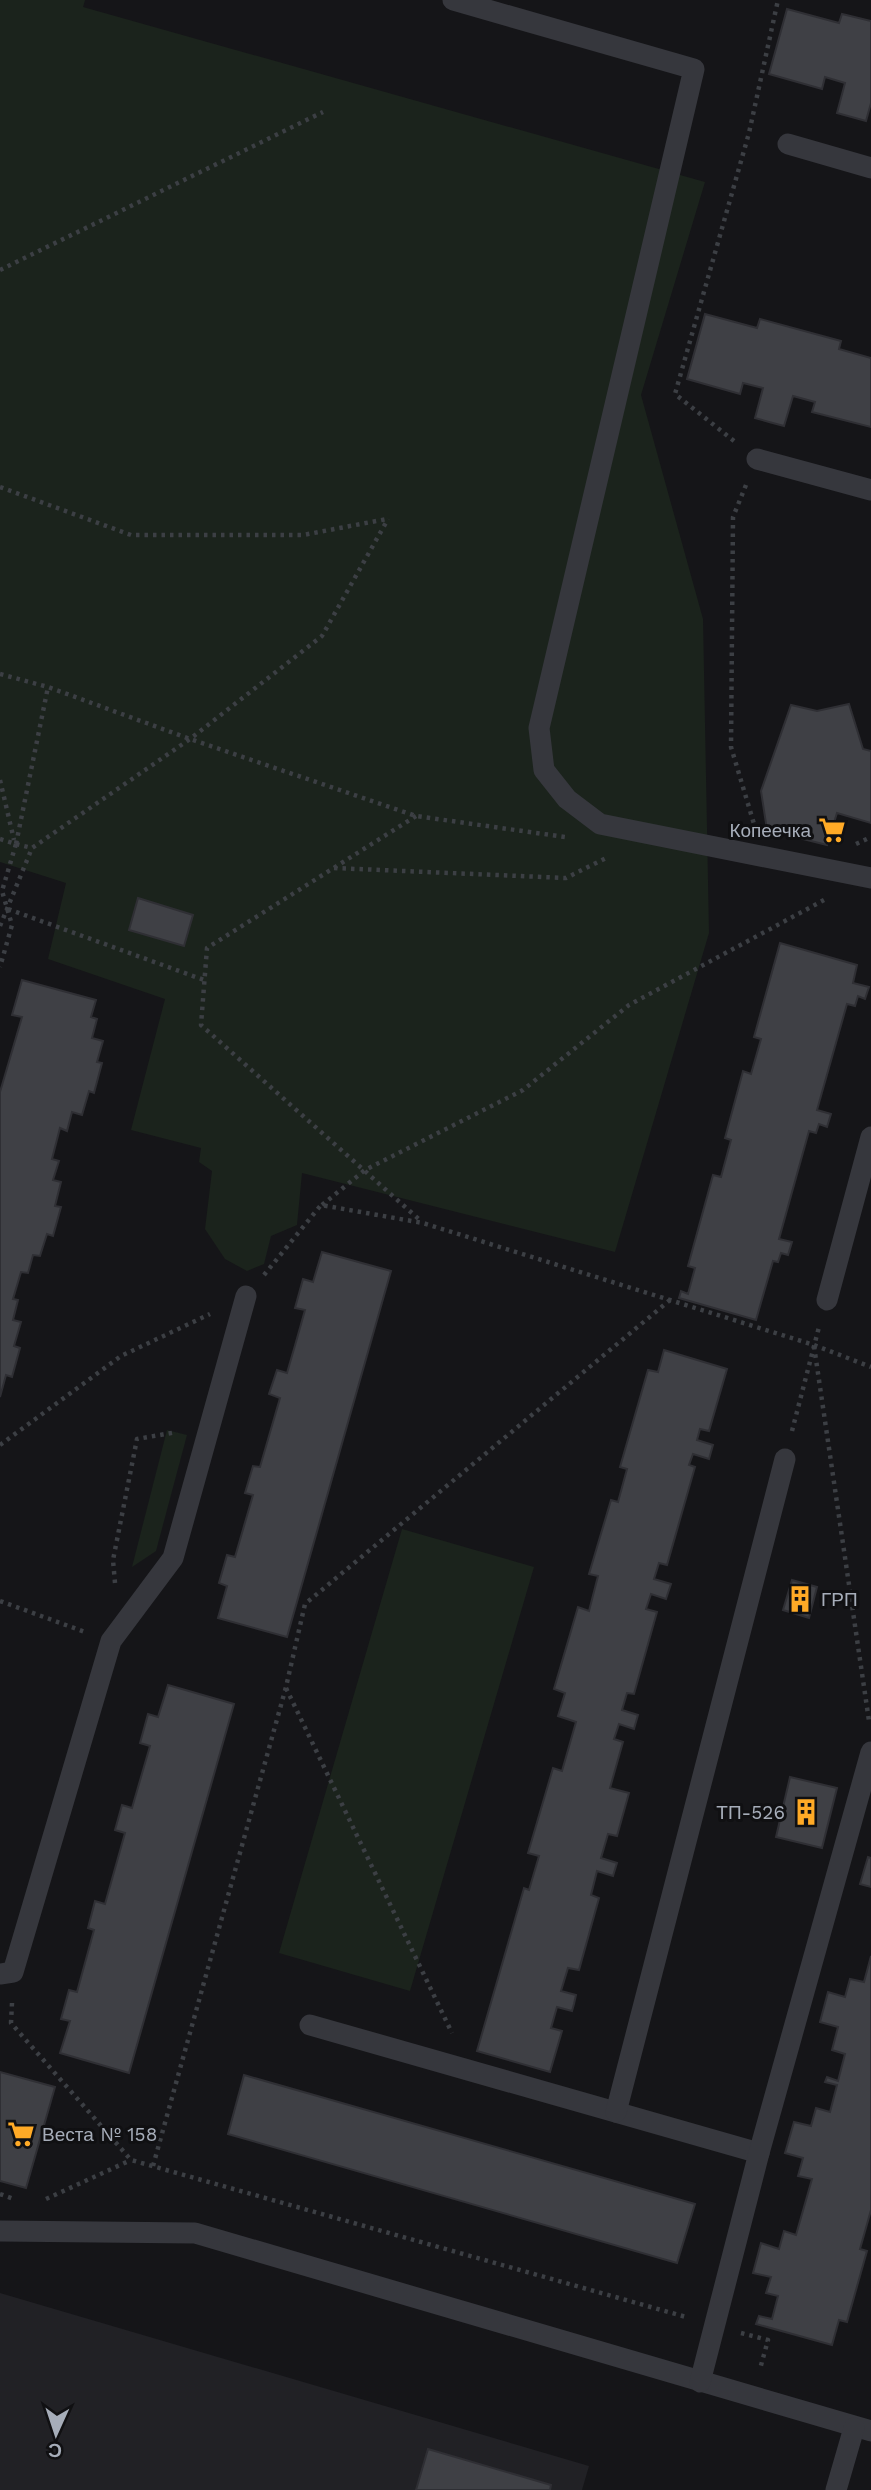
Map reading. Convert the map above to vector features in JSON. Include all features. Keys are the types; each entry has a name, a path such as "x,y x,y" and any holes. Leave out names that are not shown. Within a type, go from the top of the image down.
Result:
{"lane":[{"path":"453,0 694,69 539,728 544,770 567,799 600,824 868,878"},
{"path":"789,145 871,168"},
{"path":"757,459 871,490"},
{"path":"827,1300 871,1138"},
{"path":"6,1973 115,1635 173,1558 246,1296"},
{"path":"616,2112 785,1459"},
{"path":"701,2382 759,2154 871,1752"},
{"path":"310,2025 759,2154"},
{"path":"0,2231 195,2233 863,2429 836,2490"}],"path":[{"path":"757,834 731,747 733,517 757,459 675,394 749,133 778,0"},
{"path":"0,270 323,112"},
{"path":"0,487 131,535 303,536 388,519 322,636 190,739 32,848 0,926"},
{"path":"0,674 48,687 416,816 576,839"},
{"path":"0,967 12,925 2,891 16,844 48,687"},
{"path":"0,780 16,844"},
{"path":"416,816 208,948 201,1025 423,1223"},
{"path":"0,839 32,848"},
{"path":"334,868 566,878 608,857"},
{"path":"0,1445 121,1356 246,1296 321,1205 365,1170 523,1090 629,1005 868,878"},
{"path":"0,914 8,909"},
{"path":"8,909 205,980"},
{"path":"321,1205 423,1223 814,1345 871,1367"},
{"path":"153,2166 286,1687 305,1604 670,1300"},
{"path":"785,1459 827,1300"},
{"path":"814,1345 871,1734"},
{"path":"0,1601 115,1635 113,1560 137,1439 210,1425"},
{"path":"286,1687 470,2071"},
{"path":"6,1973 11,2023 131,2160 768,2340 753,2397"},
{"path":"34,2204 131,2160"},
{"path":"0,2194 23,2201"}],"shaded area":[{"path":"0,0 85,0 83,7 705,182 641,395 703,619 709,933 615,1252 302,1173 297,1225 271,1236 264,1264 247,1271 225,1259 205,1229 212,1171 199,1162 201,1148 131,1130 165,999 48,959 66,883 0,862"},
{"path":"167,1430 187,1435 156,1551 132,1567"},
{"path":"402,1529 534,1567 410,1991 279,1953"},
{"path":"0,2293 589,2466 582,2490 0,2490"}],"building":[{"path":"787,9 839,23 842,14 871,21 871,103 866,121 837,113 845,83 825,77 822,89 769,74"},
{"path":"705,314 757,328 760,319 841,341 839,349 871,358 871,427 812,412 815,402 793,396 784,426 755,418 763,388 743,383 740,394 687,379"},
{"path":"849,704 863,749 871,751 871,823 837,813 827,845 767,830 761,791 791,705 817,711"},
{"path":"138,898 193,915 184,946 129,930"},
{"path":"780,943 857,965 853,983 869,987 865,999 858,996 855,1006 847,1004 817,1110 831,1114 827,1127 819,1124 816,1133 809,1131 779,1239 792,1242 788,1255 781,1253 778,1262 773,1261 756,1320 679,1298 681,1291 688,1294 695,1268 688,1266 713,1175 721,1177 731,1140 725,1138 743,1071 751,1074 761,1039 754,1037"},
{"path":"22,980 96,1000 91,1017 97,1019 92,1038 103,1041 97,1062 102,1063 94,1093 89,1091 82,1115 72,1112 67,1131 60,1128 52,1159 59,1161 53,1180 61,1182 55,1206 61,1207 53,1236 47,1234 40,1256 33,1255 28,1273 21,1272 13,1299 18,1300 13,1320 21,1322 14,1346 20,1348 12,1377 6,1375 0,1397 0,1092 22,1017 12,1015"},
{"path":"322,1252 391,1271 287,1637 218,1618 227,1586 219,1583 227,1555 235,1557 253,1495 245,1493 253,1466 260,1467 280,1398 269,1394 277,1370 287,1373 305,1310 295,1308 303,1279 313,1282"},
{"path":"664,1350 727,1369 709,1431 700,1429 697,1440 713,1445 709,1459 693,1454 689,1465 695,1467 667,1565 659,1563 654,1579 671,1584 666,1599 651,1594 646,1609 657,1612 634,1694 627,1693 622,1710 638,1715 634,1729 619,1724 614,1739 623,1742 610,1788 629,1793 617,1836 608,1834 601,1858 617,1863 613,1876 597,1871 591,1895 599,1898 579,1970 568,1968 561,1991 576,1995 572,2011 557,2007 551,2028 562,2031 550,2072 477,2051 524,1888 529,1890 539,1856 528,1853 553,1768 562,1771 576,1722 558,1716 565,1693 554,1689 578,1607 589,1611 598,1576 589,1574 611,1500 618,1502 627,1469 620,1467 648,1370 658,1372"},
{"name":"ГРП","path":"792,1580 817,1587 809,1618 783,1610"},
{"path":"168,1685 234,1704 129,2073 60,2053 70,2021 61,2019 69,1990 77,1992 94,1930 88,1928 95,1901 105,1904 125,1833 115,1830 122,1805 132,1808 150,1746 140,1743 148,1714 158,1717"},
{"name":"ТП-526","path":"790,1777 837,1788 822,1848 776,1837"},
{"path":"868,1857 871,1858 871,1887 860,1884"},
{"path":"871,1956 871,2210 860,2249 867,2251 847,2322 839,2320 832,2345 756,2324 759,2316 772,2319 778,2296 766,2293 771,2277 753,2273 761,2243 779,2249 784,2231 796,2235 812,2179 798,2176 803,2158 785,2153 794,2122 811,2126 816,2108 830,2112 837,2085 825,2082 827,2077 838,2081 845,2054 832,2050 838,2027 820,2022 828,1992 845,1997 850,1979 864,1982"},
{"name":"Веста № 158","path":"0,2072 55,2087 26,2188 0,2181"},
{"path":"244,2075 695,2204 677,2263 228,2134"},
{"path":"428,2449 551,2485 550,2490 416,2490"}],"place":[{"name":"Копеечка","path":"832,830"},
{"name":"ГРП","path":"800,1599"},
{"name":"ТП-526","path":"806,1812"},
{"name":"Веста № 158","path":"21,2134"}]}
